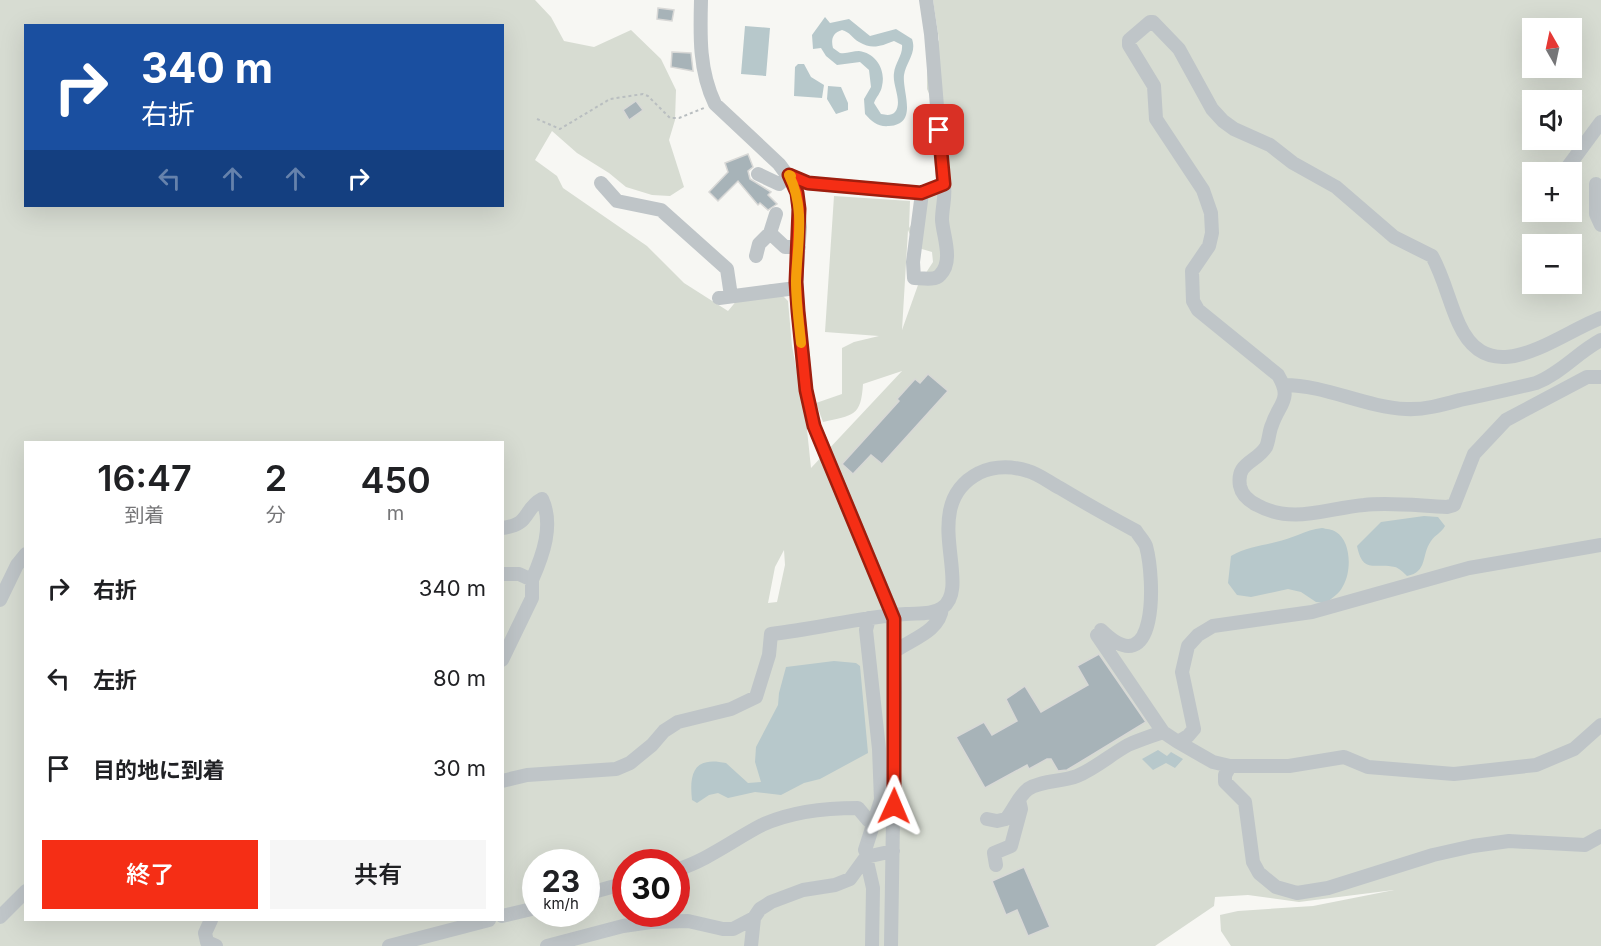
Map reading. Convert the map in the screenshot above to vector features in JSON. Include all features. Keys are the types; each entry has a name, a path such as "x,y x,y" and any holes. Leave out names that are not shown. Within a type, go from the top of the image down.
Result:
{"street":[{"path":"701,0 702,67 708,90 715,104 789,175 808,183 921,193 944,184"},
{"path":"921,193 913,262 914,278 935,278 945,268 946,253 942,218 946,190 926,0"},
{"path":"1601,318 1525,355 1502,358 1483,354 1460,327 1432,256 1394,237 1336,187 1302,168 1270,145 1234,129 1223,121 1212,109 1179,49 1153,22 1129,40 1129,45 1154,86 1156,119 1199,182 1211,213 1212,233 1209,246 1192,271 1193,301 1198,310 1278,375 1284,385 1285,396 1282,407 1273,421 1266,447 1245,464 1240,472 1240,487 1246,499 1277,514 1296,516 1365,505 1447,507 1454,505 1474,454 1506,420 1587,377 1601,377"},
{"path":"1571,162 1601,122"},
{"path":"758,174 779,184 789,175"},
{"path":"789,175 797,193 799,247 796,288 806,390 814,426 893,615 895,651 891,946"},
{"path":"601,183 617,201 661,210 727,269 725,297 796,288"},
{"path":"1596,183 1596,214 1601,225"},
{"path":"756,256 759,244 771,233 776,214"},
{"path":"771,233 785,247 799,247"},
{"path":"1284,385 1324,389 1384,406 1406,409 1426,408 1536,383 1554,376 1581,351 1601,340"},
{"path":"504,781 527,775 615,769 630,763 652,745 664,731 678,722 720,713 756,697 769,655 771,634 869,618 929,613 942,608 949,600 952,583 950,505 957,491 971,478 986,470 1000,467 1030,471 1136,531 1145,544 1150,568 1150,619 1146,633 1132,646 1123,646 1112,642 1098,632 1163,732 1213,762 1230,766 1289,766 1344,757 1368,767 1436,773 1476,772 1536,765 1574,748 1601,725"},
{"path":"504,528 512,527 524,521 533,507 542,499 545,505 546,539 532,580 532,598 504,656"},
{"path":"1178,742 1194,729 1182,672 1188,646 1198,634 1213,626 1312,612 1469,568 1601,545"},
{"path":"0,600 24,557"},
{"path":"504,573 519,574 532,580"},
{"path":"895,651 935,626 941,618 942,608"},
{"path":"751,946 754,918 760,909 790,894 835,885 850,879 866,853 881,800 873,686 866,630 869,618"},
{"path":"987,819 997,821 1006,819 1018,800 1036,785 1061,782 1075,777 1128,745 1163,732"},
{"path":"1230,766 1225,776 1226,782 1245,802 1253,862 1259,873 1276,887 1297,892 1328,888 1433,855 1473,846 1509,841 1585,845 1601,836"},
{"path":"996,865 994,853 1011,846 1021,809 1018,800"},
{"path":"690,866 764,824 785,818 834,809 858,808 868,820 876,818"},
{"path":"866,853 893,851"},
{"path":"866,853 873,888 872,946"},
{"path":"0,917 24,893"},
{"path":"504,916 522,911"},
{"path":"547,946 612,928 651,922 688,921 733,929 754,918"},
{"path":"211,921 205,933 207,942 216,946"},
{"path":"389,946 485,921"}],"path":[{"path":"537,119 560,129 610,99 643,94 648,96 670,118 679,118 715,104"}],"shaded area":[{"path":"0,0 535,0 551,17 564,41 594,47 631,30 661,59 676,90 675,120 669,140 684,187 670,196 652,195 626,187 609,173 577,153 552,131 535,160 557,176 563,188 647,246 684,283 728,311 743,293 771,284 788,301 792,346 806,420 811,468 902,371 863,384 860,403 854,413 823,422 816,403 842,394 842,348 854,342 879,336 825,332 834,196 910,201 909,228 917,217 917,195 951,182 938,114 927,89 927,60 939,40 933,0 1601,0 1601,946 1231,946 1221,931 1220,915 1238,911 1313,906 1394,890 1299,902 1248,895 1215,897 1214,906 1155,946 0,946","holes":["908,230 915,247 932,252 933,262 918,285 902,330","784,550 785,565 777,602 768,603 775,567"]},
{"path":"825,17 830,23 849,19 870,36 896,29 912,39 913,49 904,75 907,106 904,120 898,124 885,126 878,125 870,119 865,114 864,99 871,87 869,70 860,62 837,65 826,56 821,48 813,49 812,35","holes":["842,30 868,46 881,46 894,41 902,45 894,73 898,98 895,112 888,115 881,114 874,103 881,91 883,80 881,68 875,59 865,52 840,53 833,48 834,35"]},
{"path":"745,26 770,28 766,76 741,74"},
{"path":"798,64 804,64 811,77 824,85 822,98 794,96 795,67"},
{"path":"828,86 841,87 848,103 848,110 836,114 827,99"},
{"path":"1424,516 1438,517 1445,526 1431,541 1421,567 1414,574 1407,576 1395,567 1371,566 1363,561 1357,546 1381,522"},
{"path":"1322,528 1333,530 1341,536 1347,549 1349,565 1343,586 1326,603 1316,602 1301,592 1288,589 1251,597 1237,595 1228,583 1231,556"},
{"path":"834,661 856,663 860,666 868,753 820,779 804,783 781,795 755,792 728,798 718,793 709,795 697,803 692,800 693,775 700,765 707,762 726,763 748,783 761,782 755,762 756,747 778,705 786,667"},
{"path":"1158,750 1167,756 1171,752 1183,759 1175,768 1166,763 1153,770 1142,759"}],"building":[{"path":"658,8 674,10 672,21 657,19"},
{"path":"672,52 691,53 693,71 671,67"},
{"path":"636,101 643,110 629,120 623,110"},
{"path":"748,154 753,167 748,171 750,179 771,192 768,195 777,204 768,210 760,203 758,205 738,181 718,201 709,192 728,172 725,163"},
{"path":"928,374 948,391 882,464 871,455 853,474 842,464 899,401 897,399 915,379 920,383"},
{"path":"1099,654 1146,722 1067,770 1058,771 1051,759 1047,759 1029,769 1027,765 985,788 956,737 984,722 992,735 1017,721 1006,699 1025,686 1041,712 1088,685 1077,666"},
{"path":"1024,867 1050,927 1028,936 1017,910 1006,915 992,881"}],"slow traffic":[{"path":"791,176 789,175 797,193 799,209 796,282 801,343"}],"route":[{"path":"894,806 894,619 814,426 806,390 798,311 796,282 799,209 797,193 789,175 808,183 921,193 944,184 939,130"}]}
